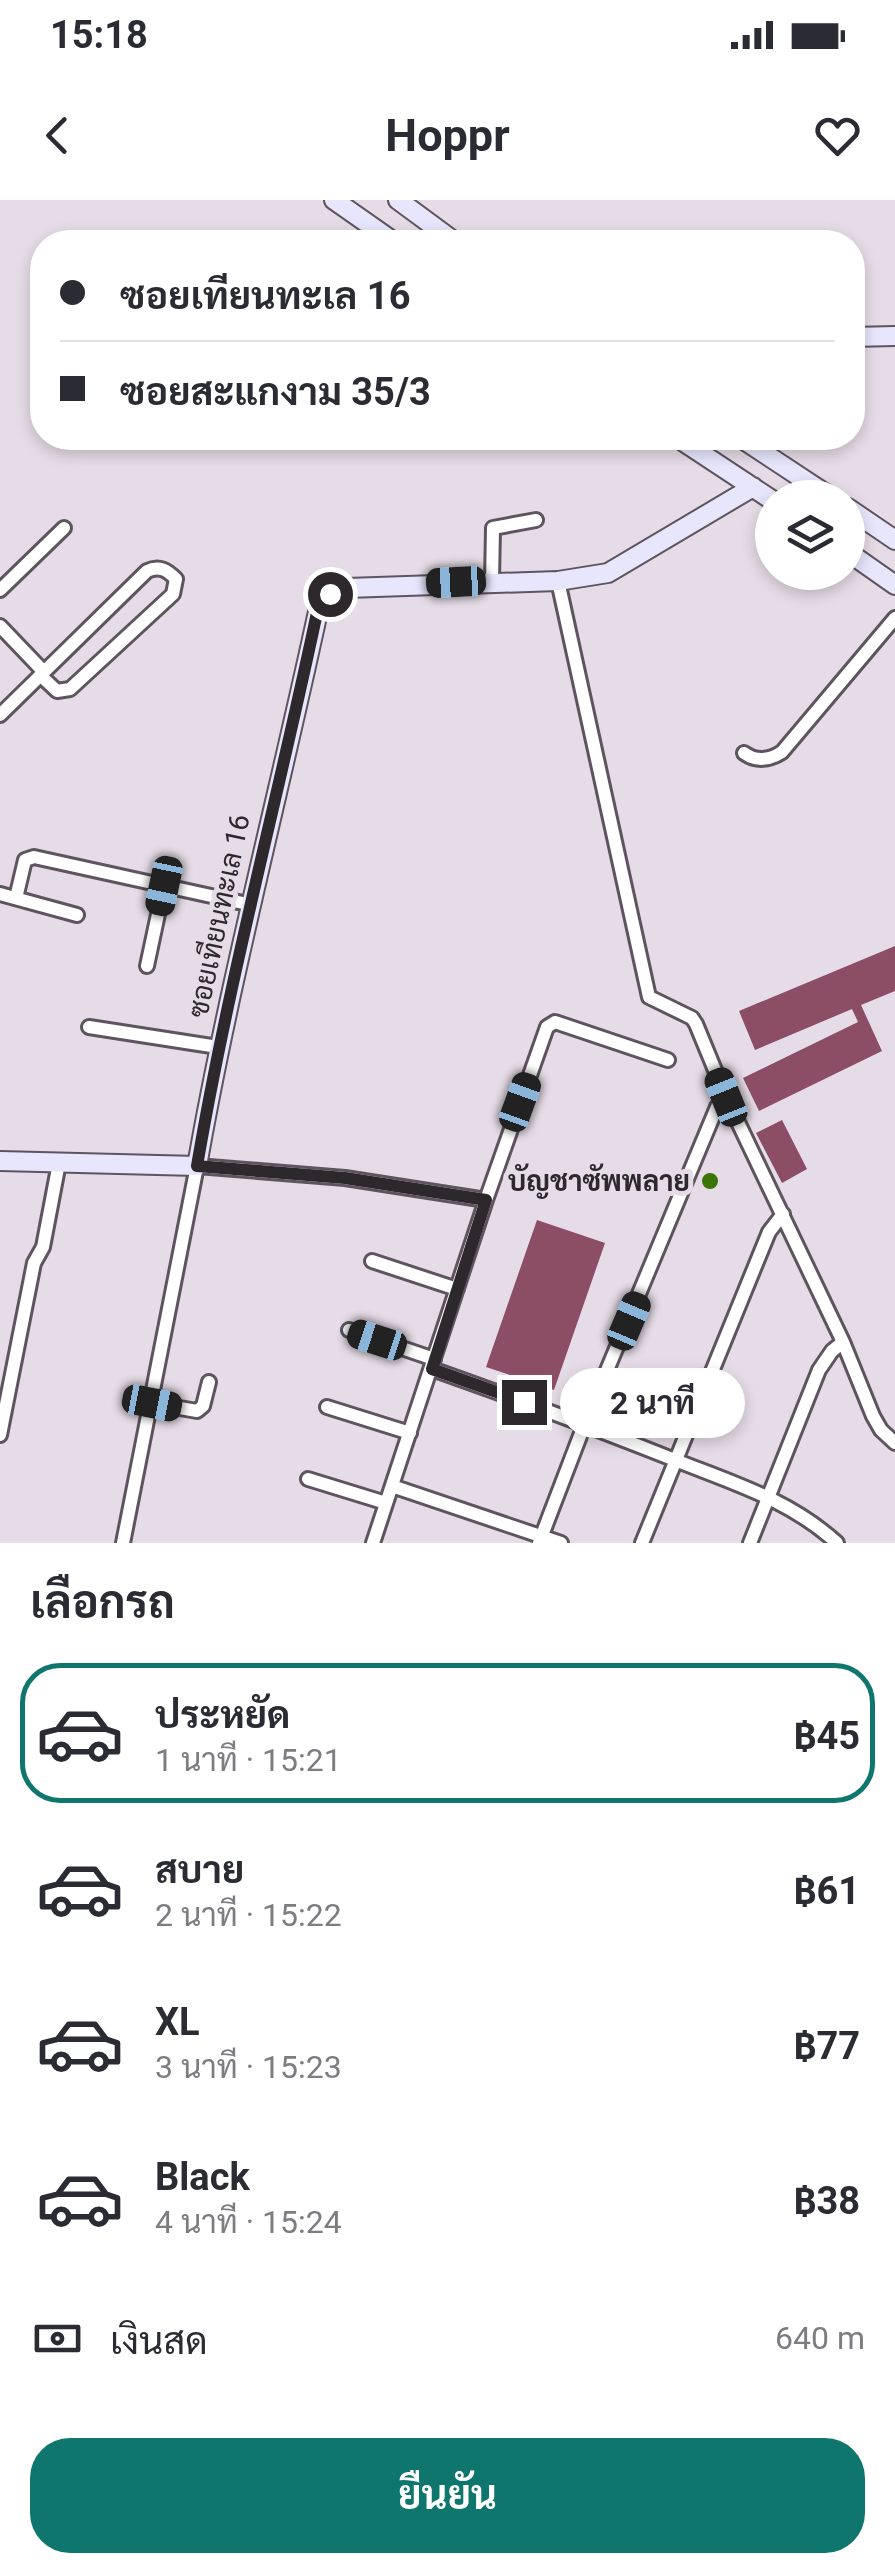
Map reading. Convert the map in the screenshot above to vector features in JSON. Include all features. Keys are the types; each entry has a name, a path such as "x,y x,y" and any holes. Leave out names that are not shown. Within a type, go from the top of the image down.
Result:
{"street":[{"path":"334,200 377,230"},
{"path":"398,200 439,230"},
{"path":"865,337 895,336"},
{"path":"696,450 753,487"},
{"path":"759,450 805,480"},
{"name":"ซอยเทียนทะเล 16","path":"197,1166 218,1047 272,804 318,608 323,601 347,588 558,581 619,569 753,487"},
{"path":"492,581 493,528 536,520"},
{"path":"865,520 895,540"},
{"path":"0,590 64,528"},
{"path":"865,564 895,586"},
{"path":"0,626 42,673 57,690 70,690 173,594 176,580 162,568 147,571 42,673 0,715"},
{"path":"558,581 649,997 692,1018 696,1024 726,1097 843,1342 873,1416 895,1443"},
{"path":"744,753 753,759 773,758 782,752 895,618"},
{"path":"16,898 26,860 34,857 252,905"},
{"path":"148,966 164,886"},
{"path":"0,894 78,915"},
{"path":"373,1543 486,1200 551,1022 668,1060"},
{"path":"88,1027 218,1047"},
{"path":"541,1539 585,1423 717,1107 726,1097"},
{"path":"0,1161 197,1166 345,1178 486,1200"},
{"path":"0,1434 34,1263 43,1247 59,1163"},
{"path":"123,1543 197,1166"},
{"path":"642,1543 769,1232 783,1214"},
{"path":"372,1261 457,1289"},
{"path":"349,1330 767,1496 800,1512 837,1543"},
{"path":"750,1543 818,1370 843,1342"},
{"path":"152,1403 197,1411 209,1382"},
{"path":"326,1407 410,1434"},
{"path":"308,1480 386,1504"},
{"path":"392,1486 561,1543"}],"building":[{"path":"895,946 895,991 861,1005 882,1051 759,1111 743,1078 858,1022 852,1009 755,1050 739,1011"},
{"path":"782,1120 807,1169 782,1183 756,1133"},
{"path":"537,1220 605,1243 554,1390 486,1367"}],"place":[{"name":"บัญชาซัพพลาย","path":"710,1181"}],"route":[{"path":"330,594 318,608 272,804 218,1047 197,1166 345,1178 486,1200 432,1369 524,1402"}]}
